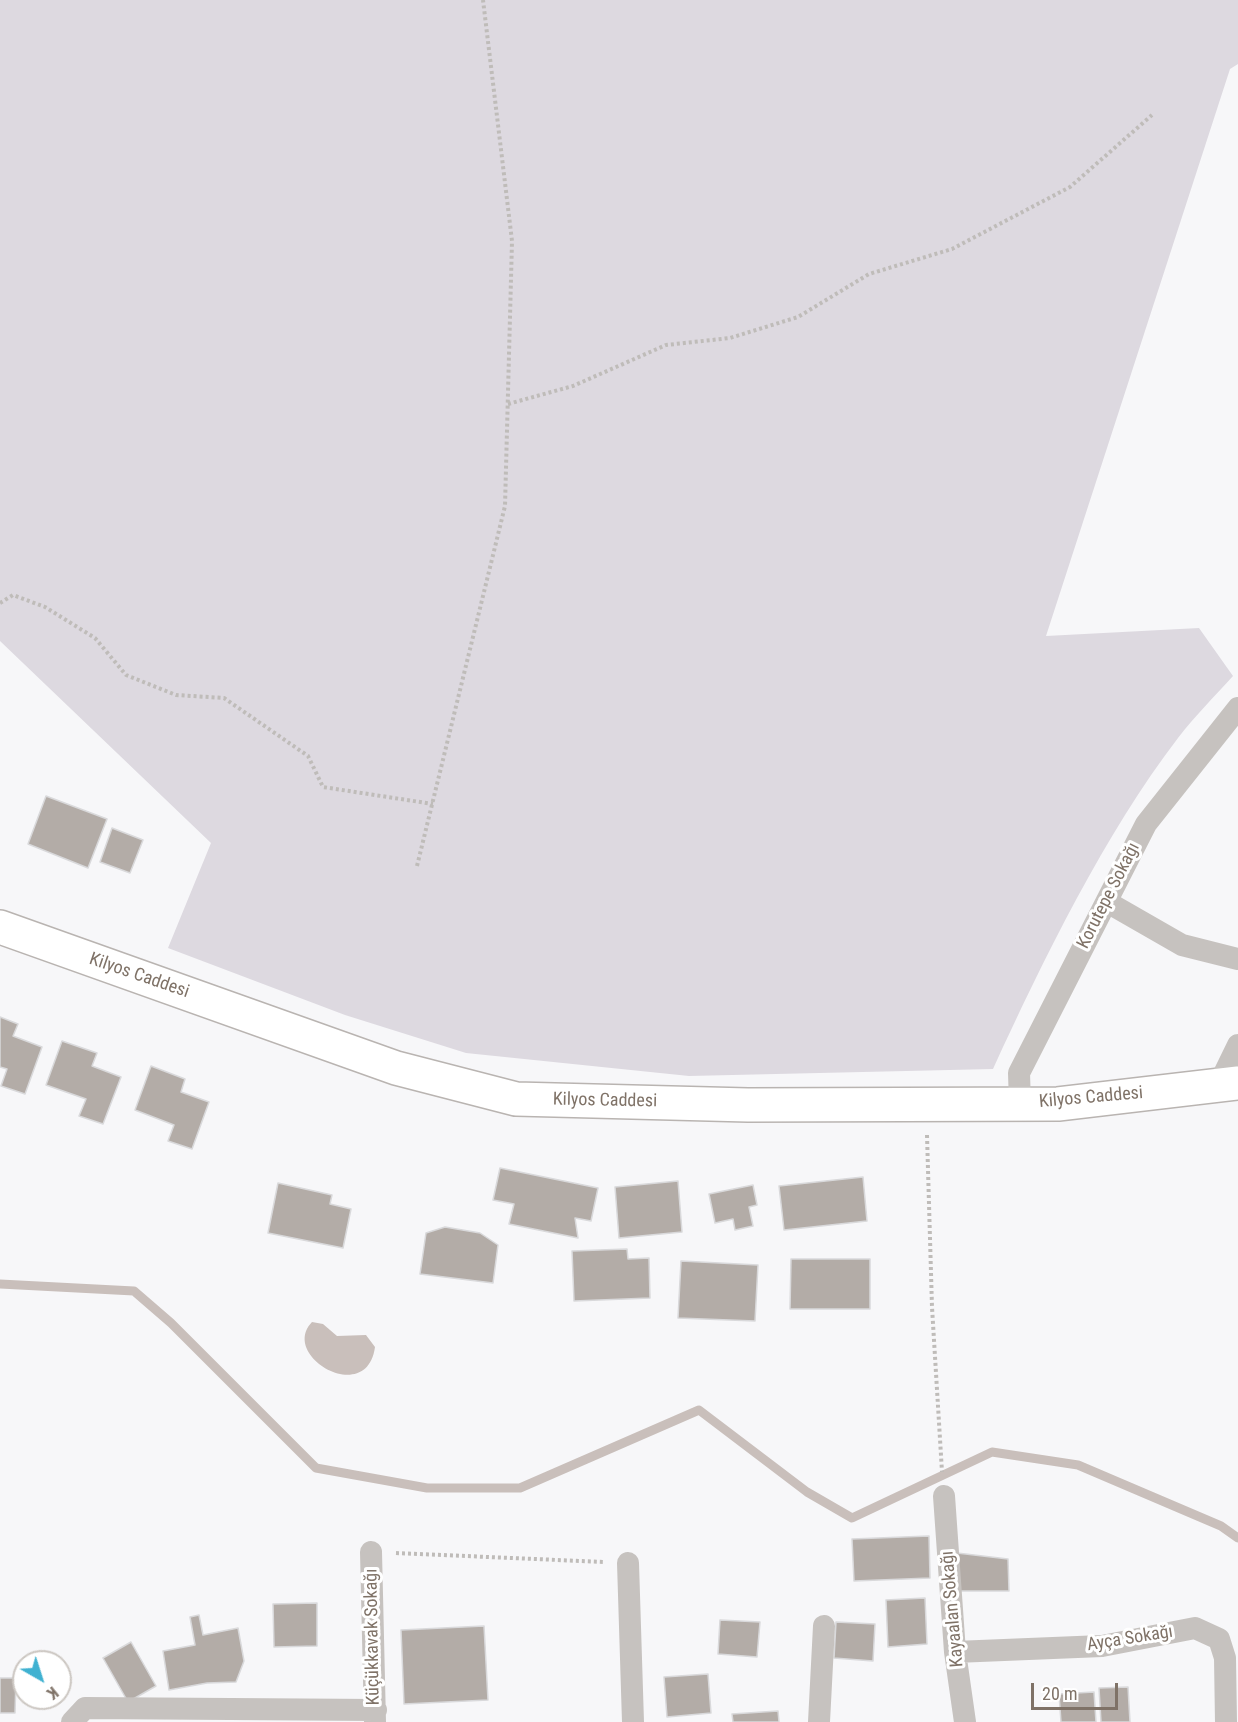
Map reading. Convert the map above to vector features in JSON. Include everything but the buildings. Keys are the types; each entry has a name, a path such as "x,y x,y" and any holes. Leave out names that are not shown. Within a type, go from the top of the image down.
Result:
{"main road":[{"name":"Kilyos Caddesi","path":"0,927 396,1068 516,1099 748,1105 1058,1104 1228,1084"}],"street":[{"name":"Korutepe Sokağı","path":"1020,1104 1019,1073 1146,824 1238,708"},
{"path":"1107,902 1182,945 1238,959"},
{"path":"1228,1084 1238,1045"},
{"name":"Kayaalan Sokağı","path":"944,1496 955,1652 965,1722"},
{"name":"Küçükkavak Sokağı","path":"371,1552 375,1716"},
{"path":"628,1563 633,1722"},
{"path":"819,1722 824,1626"},
{"name":"Ayça Sokağı","path":"955,1652 1102,1646 1195,1628 1219,1639 1225,1658 1226,1722"},
{"path":"78,1715 375,1716"}],"path":[{"path":"417,866 505,506 512,241 483,0"},
{"path":"508,404 573,386 666,345 730,338 798,317 869,274 952,249 1070,187 1152,115"},
{"path":"0,603 13,595 45,608 95,638 126,675 176,695 224,698 308,756 324,788 433,804"},
{"path":"927,1104 930,1249 941,1455"},
{"path":"371,1552 628,1563"}],"shaded area":[{"path":"0,0 1238,0 1238,64 1230,69 1046,636 1199,628 1233,676 1178,738 1125,814 1054,941 993,1069 689,1076 466,1053 345,1015 168,948 211,843 0,641"},
{"path":"312,1322 323,1324 337,1336 366,1335 375,1347 369,1365 357,1373 343,1374 328,1370 315,1361 307,1349 305,1335"}],"waterway":[{"path":"0,1284 134,1291 171,1323 316,1468 427,1488 520,1488 699,1410 807,1492 852,1518 992,1452 1078,1465 1221,1526 1238,1538"}]}
